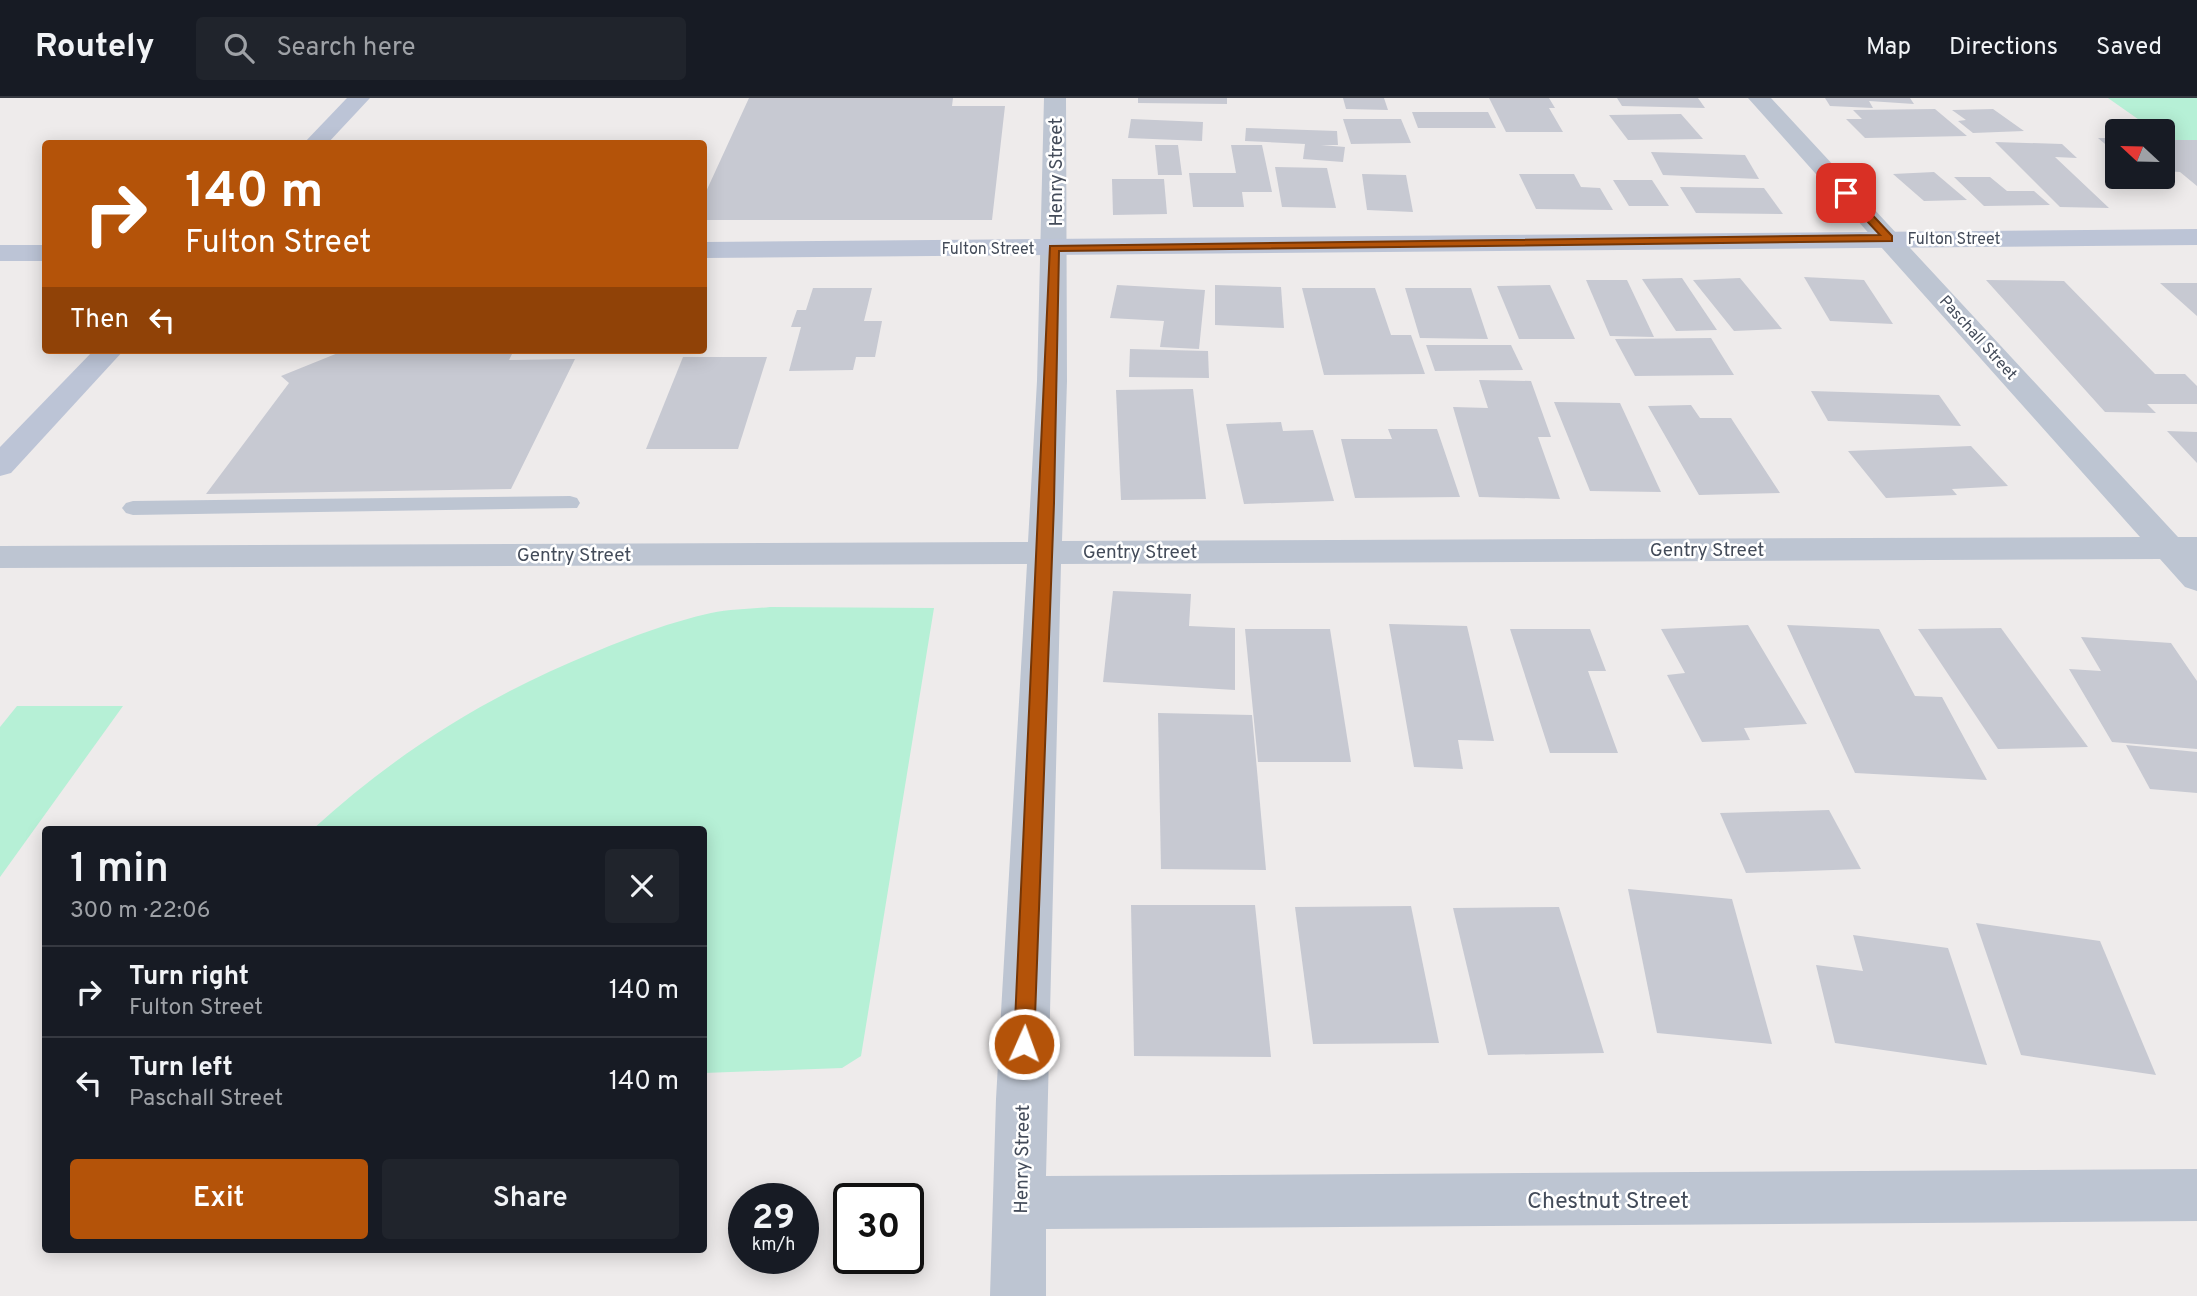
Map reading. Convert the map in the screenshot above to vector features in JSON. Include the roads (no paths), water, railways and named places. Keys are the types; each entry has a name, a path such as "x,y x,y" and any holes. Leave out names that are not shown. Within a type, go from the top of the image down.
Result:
{"street":[{"path":"318,140 359,98"},
{"name":"Henry Street","path":"1018,1296 1022,1085 1046,552 1055,98"},
{"name":"Paschall Street","path":"1759,98 2183,548 2197,579"},
{"name":"Fulton Street","path":"707,250 2197,237"},
{"path":"0,253 42,253"},
{"path":"0,466 106,354"},
{"name":"Gentry Street","path":"0,557 2183,548"},
{"name":"Chestnut Street","path":"1020,1203 2197,1195"}],"lane":[{"path":"133,508 570,503"}]}
